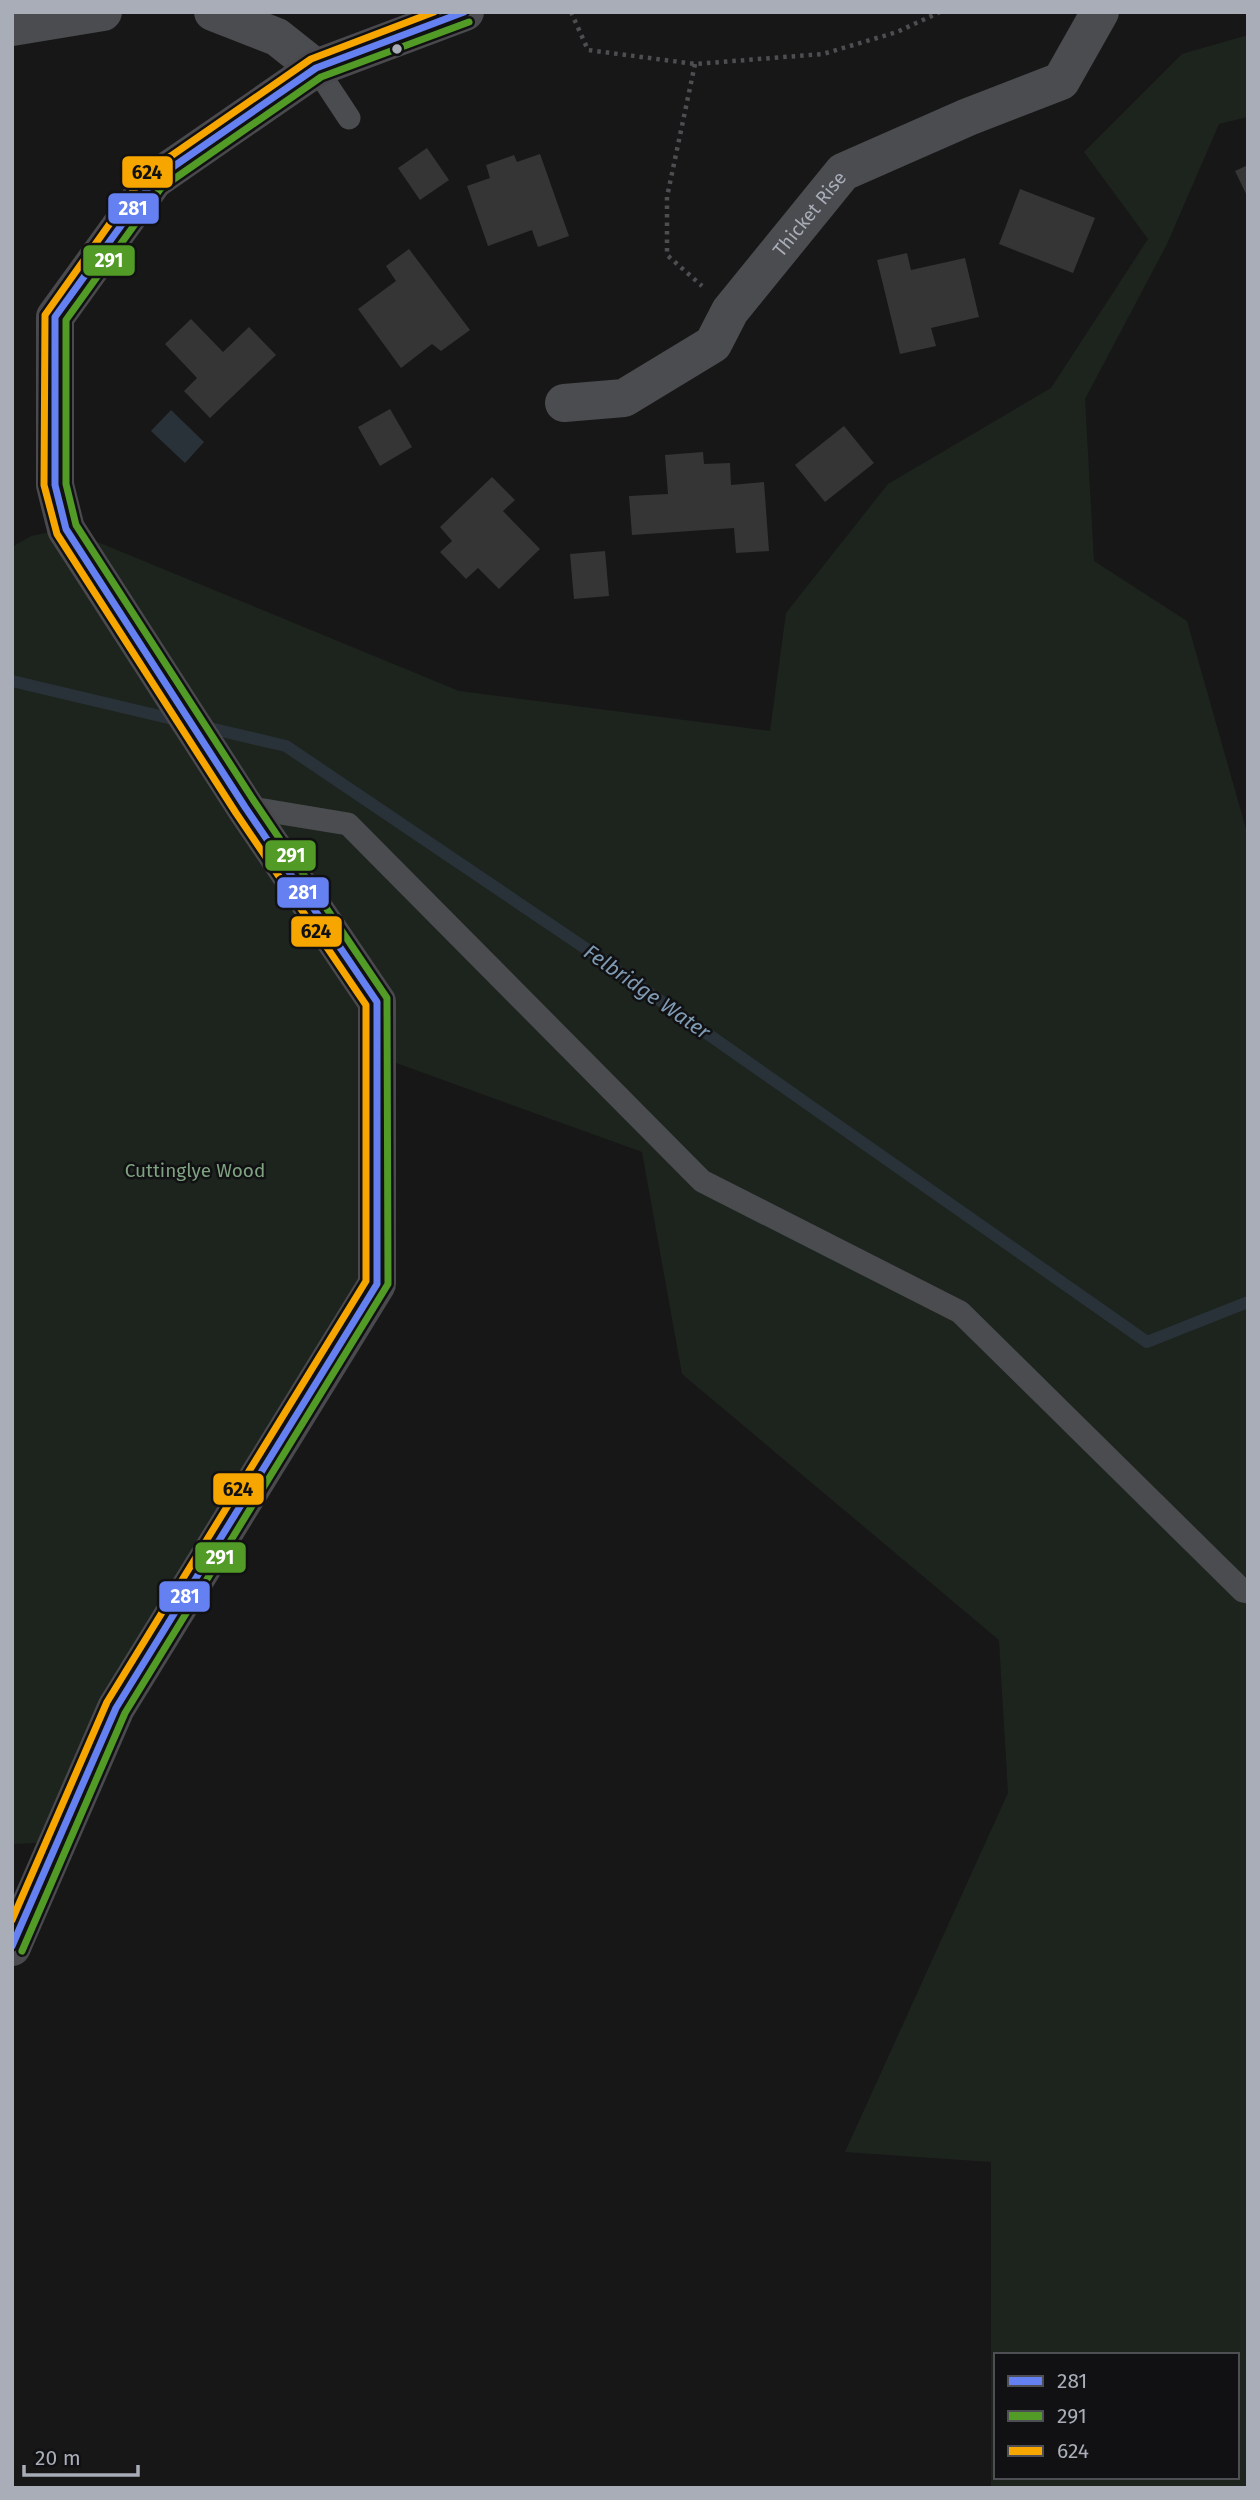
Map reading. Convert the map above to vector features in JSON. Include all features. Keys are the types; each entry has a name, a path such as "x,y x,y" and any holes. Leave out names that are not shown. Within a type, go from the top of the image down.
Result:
{"street":[{"path":"12,27 103,12"},
{"path":"213,12 277,37 316,68"},
{"path":"12,1947 116,1707 377,1284 377,1002 245,807 66,529 55,485 55,317 154,180 316,68 465,12"},
{"name":"Thicket Rise","path":"564,403 624,398 713,344 730,311 843,172 968,117 1061,81 1100,12"}],"lane":[{"path":"316,68 349,118"},
{"path":"245,807 348,824 702,1181 960,1312 1243,1591 1248,1592"}],"path":[{"path":"571,12 588,50 695,64 823,54 898,32 940,12"},
{"path":"695,64 667,197 667,254 730,311"}],"green space":[{"name":"Cuttinglye Wood","path":"1248,35 1248,117 1219,124 1167,244 1085,399 1094,561 1187,621 1248,836 1248,2488 991,2488 991,2162 845,2152 1008,1793 999,1640 682,1374 642,1152 377,1056 377,1284 58,1842 12,1844 12,547 31,536 66,529 459,691 770,731 786,613 888,484 1051,388 1148,239 1084,152 1182,54"}],"shaded area":[{"path":"171,410 204,442 185,463 151,431"}],"building":[{"path":"427,148 449,180 420,200 398,168"},
{"path":"540,154 569,236 538,247 532,230 488,246 467,186 490,178 486,165 514,155 517,162"},
{"path":"1248,165 1248,198 1235,171"},
{"path":"1020,189 1095,218 1073,273 999,244"},
{"path":"409,249 470,330 441,351 432,344 401,368 358,309 396,281 386,266"},
{"path":"907,253 911,270 965,258 979,317 931,328 936,346 900,354 877,260"},
{"path":"191,319 223,352 249,327 276,355 210,418 184,391 197,378 165,344"},
{"path":"390,409 412,447 380,466 358,427"},
{"path":"844,426 874,463 825,502 795,465"},
{"path":"703,452 704,464 730,463 731,485 764,482 769,551 736,553 734,528 632,535 629,496 668,494 665,455"},
{"path":"492,477 515,500 503,511 540,549 499,589 478,568 466,579 440,552 452,541 440,527"},
{"path":"605,551 609,596 574,599 570,554"}],"waterway":[{"name":"Felbridge Water","path":"12,681 181,721"},
{"name":"Felbridge Water","path":"205,727 286,746 588,950 1147,1342 1248,1302"}],"transit line":[{"name":"624","path":"12,1920 107,1702 366,1281 366,1005 236,813 57,534 44,485 45,315 145,174 311,59 434,12"},
{"name":"281","path":"12,1946 116,1708 377,1284 377,1002 245,807 66,529 55,485 55,317 154,180 316,68 464,12"},
{"name":"291","path":"22,1951 125,1713 388,1284 387,998 254,801 76,525 66,484 66,320 161,188 321,77 469,22"}]}
